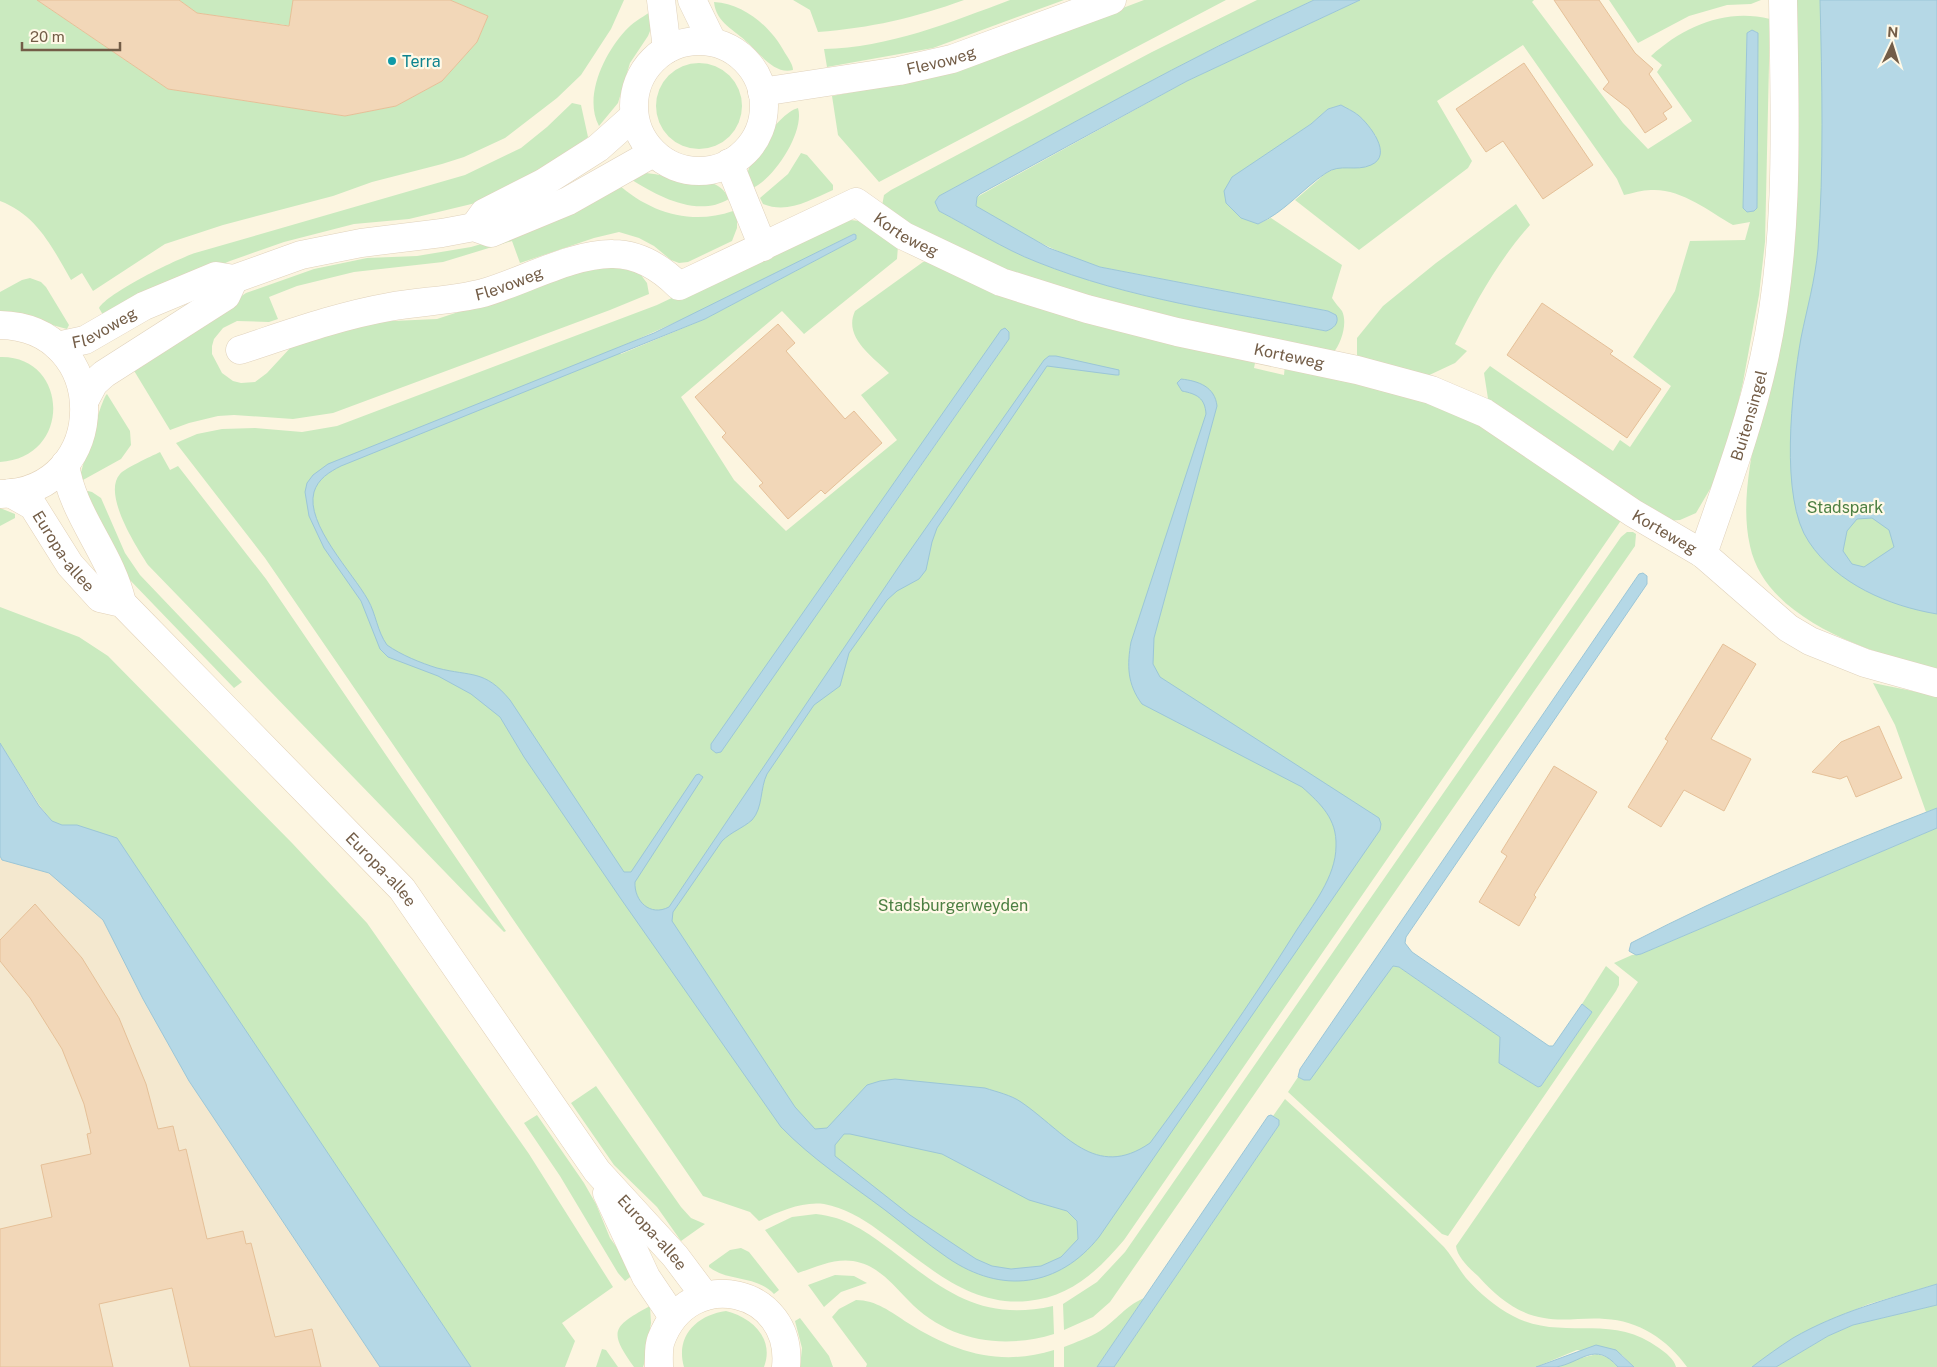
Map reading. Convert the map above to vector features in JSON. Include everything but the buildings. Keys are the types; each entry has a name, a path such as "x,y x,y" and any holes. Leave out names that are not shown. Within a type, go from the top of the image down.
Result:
{"street":[{"path":"661,0 667,49"},
{"path":"692,0 712,42"},
{"name":"Flevoweg","path":"762,92 899,71 952,59 1112,0"},
{"name":"Buitensingel","path":"1703,554 1748,423 1764,358 1775,294 1782,235 1785,100 1783,0"},
{"path":"712,42 741,55 752,68 762,92 764,113 760,128 753,142 743,154 730,163 714,169 698,171 681,169 666,163 653,153 637,129 634,116 635,92 644,70 667,49 681,43 712,42"},
{"path":"474,227 484,213 543,183 598,148 634,116"},
{"name":"Flevoweg","path":"57,346 85,340 144,306 216,276 234,279 301,255 361,243 474,227 491,233 568,201 653,153"},
{"path":"730,163 764,247"},
{"name":"Flevoweg","path":"240,350 353,315 390,306 442,302 484,293 586,257 611,254 631,256 664,272 679,286 856,202"},
{"name":"Korteweg","path":"856,202 904,236 1001,282 1087,309 1187,334 1357,370 1431,390 1485,413 1633,513 1703,554"},
{"path":"5,493 40,484 65,464 81,434 85,400 94,384 104,374 226,296 234,279"},
{"path":"0,325 28,330 57,346 76,370 85,400"},
{"name":"Europa-allee","path":"65,464 67,481 75,503 117,582 122,604"},
{"name":"Europa-allee","path":"5,493 33,506 70,565 100,598 122,604 402,889 597,1171 676,1256 705,1296"},
{"path":"1703,554 1788,628 1810,641 1865,663 1937,683"},
{"name":"Europa-allee","path":"597,1171 646,1277 672,1317"},
{"path":"659,1367 660,1342 672,1317 687,1304 705,1296 733,1294 759,1304 779,1324 788,1351 786,1367"}],"shaded area":[{"path":"0,714 443,1367 0,1367"}],"green space":[{"path":"0,0 37,0 168,89 345,116 396,106 442,81 477,42 488,16 450,0 624,0 611,29 581,75 557,98 505,138 464,157 442,164 372,182 333,196 223,225 165,244 93,291 82,273 71,280 50,244 34,223 13,207 0,201"},
{"path":"179,0 294,0 290,23 329,31 197,13"},
{"path":"793,0 964,0 892,21 856,28 818,32 810,10"},
{"path":"1010,0 1064,0 933,48 827,67 824,49 848,48 895,39 942,25"},
{"path":"1144,0 1226,0 879,182 838,135 832,96 928,78 985,60"},
{"path":"1257,0 1314,0 1172,70 939,196 935,202 939,211 1012,251 1072,275 1143,295 1216,311 1326,331 1328,311 1100,267 1084,262 1040,242 982,211 976,207 977,197 1187,81 1360,0 1534,0 1532,2 1623,123 1648,149 1692,121 1657,72 1662,65 1651,56 1677,36 1706,22 1737,16 1754,16 1770,19 1765,242 1759,295 1743,382 1726,456 1713,484 1696,513 1680,520 1665,521 1489,405 1484,373 1490,366 1613,451 1620,440 1630,447 1671,386 1633,357 1675,291 1690,241 1745,240 1750,222 1733,225 1694,202 1662,190 1648,190 1624,195 1617,179 1523,45 1437,101 1472,161 1468,168 1359,250 1295,200 1326,173 1337,167 1365,167 1376,136 1357,114 1341,105 1328,109 1311,124 1257,162 1258,224 1271,218 1342,265 1332,298 1342,311 1344,327 1339,344 1333,353 1312,350 1033,284 916,232 882,206 884,195 891,190 1152,52","holes":["1755,31 1758,33 1758,150 1743,208 1747,33"]},
{"path":"1609,0 1761,0 1751,4 1727,5 1689,16 1638,43"},
{"name":"Stadspark","path":"1795,0 1937,0 1937,670 1853,643 1825,630 1799,614 1777,595 1760,572 1750,546 1747,531 1746,501 1757,425"},
{"path":"714,2 736,7 756,18 779,43 793,70 786,71 774,67 768,62 722,21"},
{"path":"650,12 652,26 648,36 630,63 618,103 599,126 594,102 598,76 617,40 634,23"},
{"path":"691,63 707,63 716,66 730,75 739,89 742,106 739,123 730,137 716,146 707,149 691,149 675,142 663,130 656,114 656,98 663,82 675,70"},
{"path":"572,103 581,105 588,137 562,158 484,201 409,219 354,224 284,242 230,261 103,315 99,308 105,301 128,285 158,269 195,253 465,175 521,148"},
{"path":"798,108 799,118 793,141 770,175 753,188 747,178 748,170 758,149 782,118"},
{"path":"801,153 807,155 833,185 833,190 790,207 772,207 763,204 760,198 788,174"},
{"path":"646,173 710,183 721,188 729,199 717,204 704,206 678,203 632,180 633,175"},
{"path":"618,184 643,202 671,214 702,217 733,211 737,219 737,228 732,241 688,262 679,263 671,260 654,246 639,238 619,232 594,238 520,263 512,241 443,262 354,272 297,286 269,297 278,319 269,322 237,321 223,328 214,339 212,354 222,373 233,381 241,383 255,382 267,373 292,346 371,322 437,319 605,264 638,271 647,283 649,294 333,413 293,419 234,415 218,416 170,430 133,369 246,293 314,269 367,258 417,256 471,247 505,237"},
{"path":"1516,204 1530,225 1498,267 1471,312 1455,344 1467,351 1455,363 1423,378 1357,358 1357,338 1383,306 1436,263"},
{"name":"Stadsburgerweyden","path":"842,219 859,221 895,242 898,246 897,259 804,334 782,311 681,397 734,480 786,531 897,440 861,395 889,373 868,353 856,338 852,320 855,311 923,262 933,261 1256,358 1254,368 1284,375 1285,365 1463,412 1622,519 1124,1240 1104,1262 1082,1281 1043,1299 1006,1301 985,1297 966,1290 930,1269 866,1221 831,1206 807,1204 782,1211 759,1221 750,1212 703,1196 265,558 176,443 197,434 222,429 255,428 302,432 337,426 657,305 831,222","holes":["854,234 856,239 705,319 621,354 616,349 705,309","1009,332 1009,339 828,599 820,590"]},
{"path":"30,278 41,282 46,287 69,325 67,329 0,311 0,292 22,280"},
{"path":"0,357 23,361 39,372 50,388 53,407 50,426 40,444 24,456 0,462"},
{"path":"107,394 130,431 131,445 121,459 83,480 80,478 84,461 104,398"},
{"path":"160,452 170,470 178,466 266,579 506,931 504,932 476,904 148,565 123,520 115,494 116,483 120,474"},
{"path":"88,491 101,498 125,553 140,575 242,682 234,688 127,577 83,494"},
{"path":"0,508 15,514 15,518 0,526"},
{"path":"1627,532 1636,534 1635,546 1110,1302 1093,1317 1064,1330 1063,1304 1097,1282 1125,1252 1621,537"},
{"path":"0,607 79,637 108,656 292,843 367,923 529,1154 613,1287 562,1323 575,1341 565,1367 471,1367 298,1111 77,825 62,825 52,821 40,806 0,743"},
{"path":"1873,683 1937,696 1937,808 1926,812 1895,725"},
{"path":"1937,828 1937,1284 1869,1304 1825,1322 1792,1339 1752,1367 1687,1367 1671,1348 1661,1340 1629,1323 1617,1320 1552,1319 1525,1313 1500,1297 1468,1266 1461,1258 1456,1246 1638,982 1614,963 1632,955 1641,954"},
{"path":"1393,966 1399,967 1500,1037 1499,1063 1538,1087 1541,1086 1592,1012 1582,1004 1606,966 1619,977 1619,985 1616,991 1448,1236 1442,1234 1288,1092 1298,1077 1304,1080"},
{"path":"596,1086 681,1207 691,1218 705,1224 681,1241 657,1207 614,1165 571,1103"},
{"path":"1285,1099 1425,1228 1450,1254 1471,1284 1500,1308 1513,1316 1531,1323 1549,1327 1623,1331 1641,1337 1667,1354 1676,1367 1634,1367 1622,1355 1577,1350 1536,1367 1114,1367 1279,1125 1279,1120 1273,1116"},
{"path":"537,1115 584,1183 596,1204 610,1238 633,1270 634,1274 625,1281 618,1273 560,1176 524,1123"},
{"path":"816,1214 837,1218 865,1231 929,1278 965,1299 1005,1310 1028,1310 1053,1306 1054,1334 1034,1339 995,1341 958,1333 940,1325 923,1314 877,1271 862,1263 846,1260 832,1262 798,1273 765,1230 792,1217"},
{"path":"741,1248 749,1252 779,1290 774,1294 759,1284 725,1275 709,1267 709,1265 730,1250"},
{"path":"835,1275 854,1276 867,1283 841,1292 824,1307 808,1285"},
{"path":"1144,1298 1097,1367 1064,1367 1064,1347 1100,1331 1131,1305"},
{"path":"856,1300 877,1304 942,1342 978,1354 1014,1357 1054,1350 1054,1367 866,1367 867,1364 832,1317 839,1309"},
{"path":"1937,1305 1937,1367 1776,1367 1828,1336 1853,1325"},
{"path":"650,1306 651,1323 644,1364 643,1367 634,1367 620,1346 618,1331 621,1325 628,1319"},
{"path":"726,1311 744,1318 758,1330 766,1347 767,1357 764,1367 684,1367 683,1346 691,1329 706,1317"},
{"path":"800,1318 829,1356 833,1367 800,1367 802,1348 795,1321"},
{"path":"602,1349 606,1350 618,1367 596,1367"},
{"path":"1597,1354 1609,1358 1618,1367 1557,1367 1573,1360"}],"water":[{"path":"1314,0 1360,0 1187,81 980,194 977,197 976,206 1049,248 1100,267 1328,311 1336,315 1337,318 1335,325 1331,329 1326,331 1216,311 1107,286 1024,257 939,211 935,202 939,196 1171,70"},
{"name":"Stadspark","path":"1820,0 1937,0 1937,614 1883,599 1849,581 1834,570 1809,542 1800,523 1794,499 1790,443 1794,385 1801,338 1815,272 1820,219 1822,124","holes":["1872,518 1889,530 1894,547 1864,567 1852,564 1843,551 1847,531 1857,519"]},
{"path":"1752,30 1758,33 1757,208 1754,211 1747,212 1743,208 1747,33"},
{"path":"1341,105 1358,115 1373,132 1380,147 1380,154 1377,160 1365,167 1331,170 1317,179 1277,213 1258,224 1241,218 1226,203 1224,191 1232,177 1311,124 1328,109"},
{"path":"854,234 856,235 856,239 705,319 341,466 328,473 318,483 314,492 313,505 323,533 368,600 387,645 431,666 485,679 501,690 510,700 624,872 631,872 696,775 699,774 703,777 635,882 635,889 640,901 644,905 656,910 669,907 902,562 1044,360 1049,356 1056,356 1119,370 1119,375 1116,375 1047,366 937,528 926,570 919,579 897,591 887,600 849,653 840,686 814,705 767,774 756,815 752,820 722,841 673,912 672,921 795,1107 815,1129 827,1128 867,1085 895,1079 985,1088 999,1092 1021,1102 1081,1148 1097,1155 1113,1157 1130,1153 1150,1143 1207,1065 1322,891 1328,880 1335,858 1336,836 1331,820 1321,806 1302,787 1142,704 1133,689 1129,674 1131,642 1206,414 1202,400 1182,391 1177,383 1181,379 1200,383 1216,399 1217,406 1154,638 1153,664 1160,677 1379,818 1380,830 1099,1237 1083,1254 1066,1267 1048,1275 1029,1280 1009,1281 968,1270 948,1258 831,1170 805,1150 781,1127 621,899 524,757 500,717 471,694 438,676 388,657 380,649 361,601 324,548 309,516 305,492 307,483 313,475 328,464 654,333","holes":["844,1134 942,1154 1029,1200 1067,1211 1077,1221 1078,1239 1061,1257 1041,1266 1011,1269 992,1266 976,1259 910,1215 835,1156 835,1145"]},
{"path":"1005,328 1009,332 1009,339 721,752 716,753 711,749 711,744 1001,330"},
{"path":"1643,573 1647,576 1647,584 1406,937 1405,943 1412,952 1549,1046 1553,1046 1582,1004 1592,1012 1541,1086 1538,1087 1499,1063 1500,1037 1399,967 1393,966 1310,1080 1298,1077 1300,1069 1639,574"},
{"path":"0,743 39,806 52,821 62,825 77,825 117,838 471,1367 380,1367 189,1081 143,999 103,920 49,873 2,860 0,856"},
{"path":"1937,808 1937,828 1641,954 1636,955 1629,951 1631,943 1744,888"},
{"path":"1271,1115 1279,1120 1279,1125 1114,1367 1097,1367 1268,1116"},
{"path":"1937,1284 1937,1305 1853,1325 1828,1336 1776,1367 1752,1367 1793,1338 1810,1329 1864,1307"},
{"path":"1596,1345 1616,1350 1634,1367 1618,1367 1610,1359 1595,1354 1556,1367 1536,1367"}],"place":[{"name":"Terra","path":"392,61"}]}
